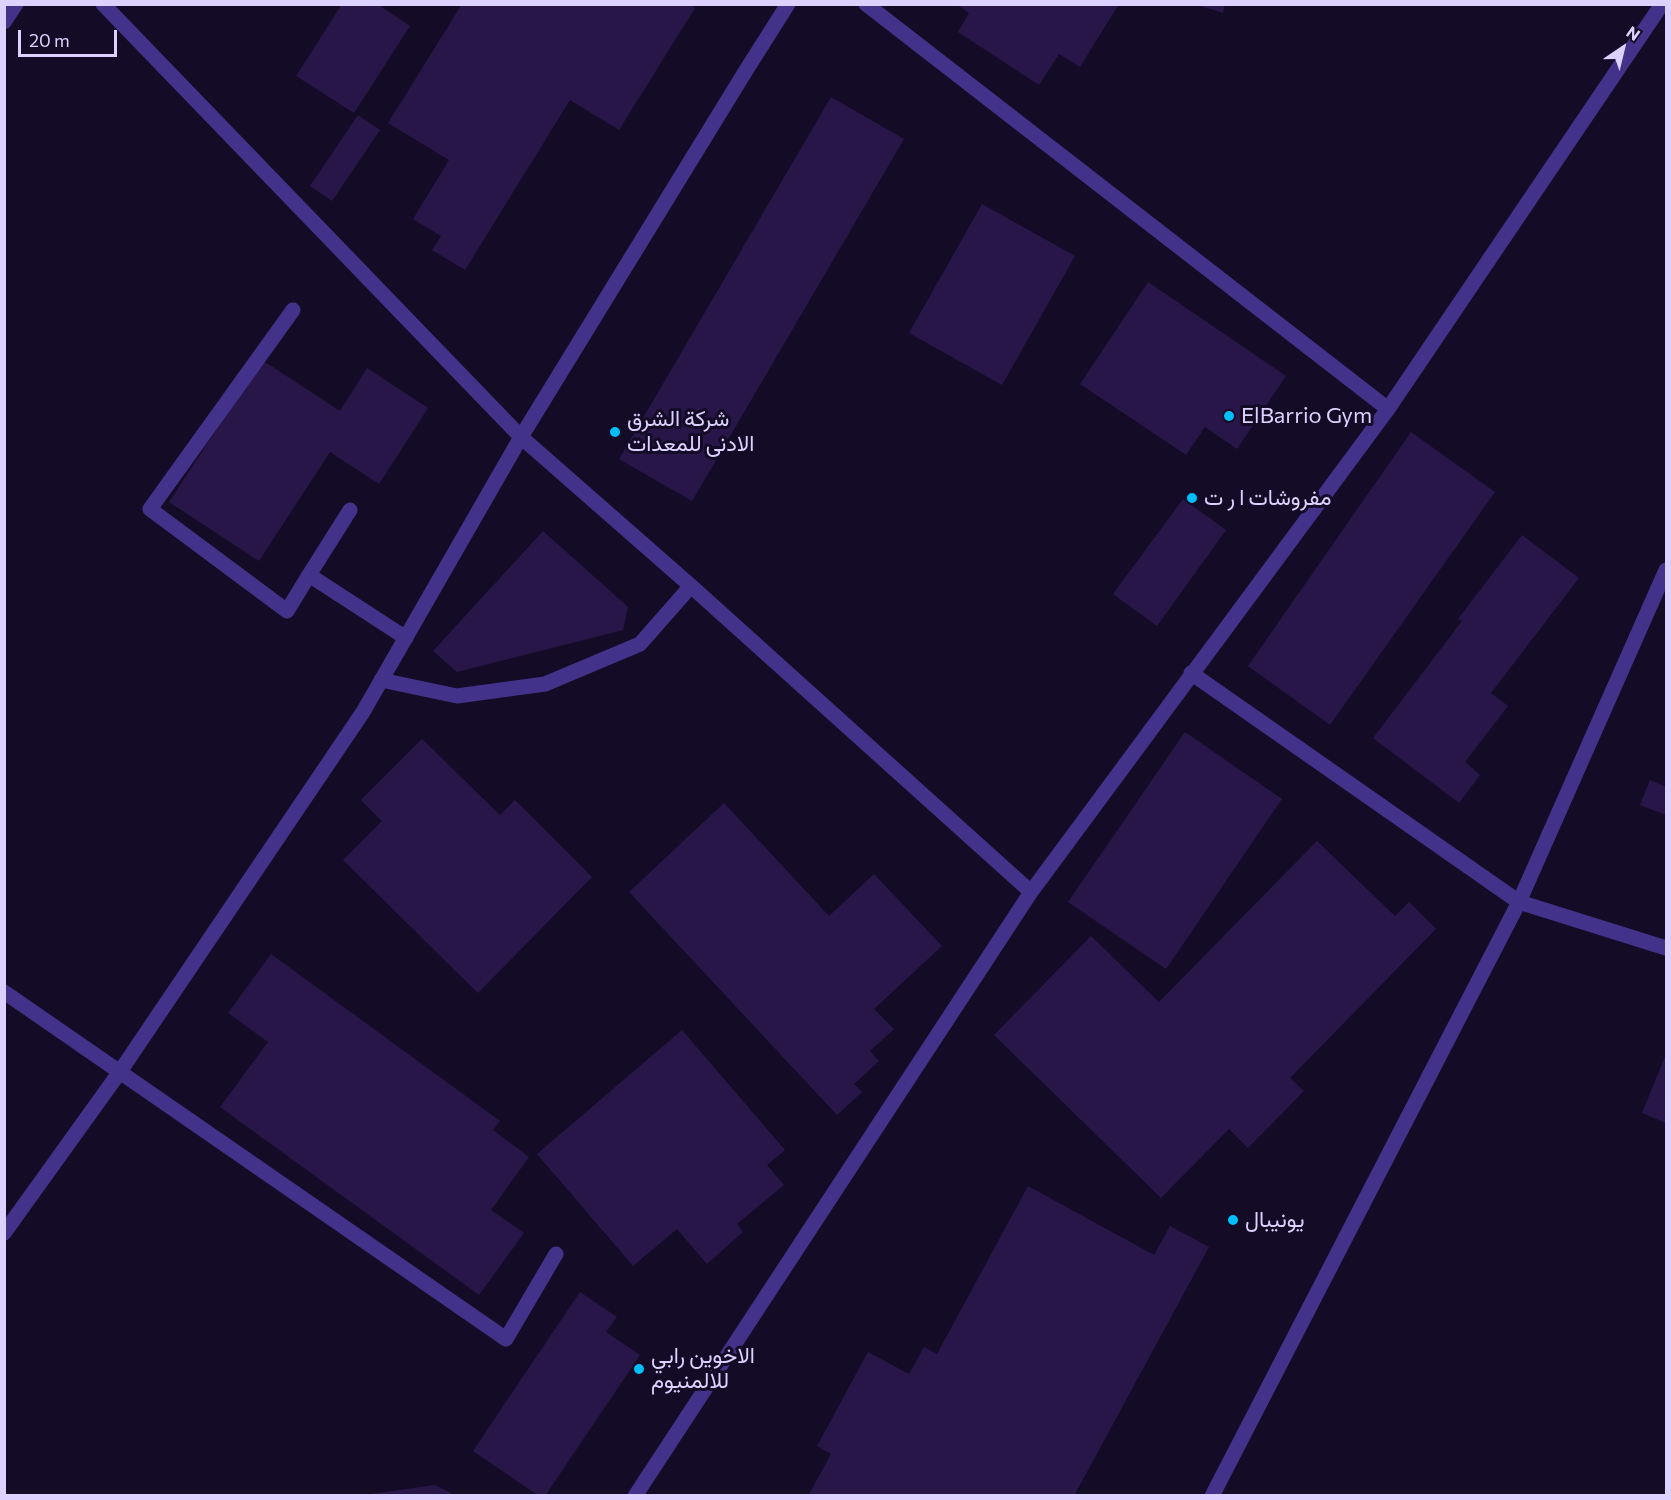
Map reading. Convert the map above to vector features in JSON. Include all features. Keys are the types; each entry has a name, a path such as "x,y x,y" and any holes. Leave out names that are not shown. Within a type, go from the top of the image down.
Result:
{"street":[{"path":"4,22 16,4"},
{"path":"103,4 522,437 1031,892"},
{"path":"4,1233 119,1073 363,712 522,437 788,4"},
{"path":"866,4 1388,409"},
{"path":"634,1496 1031,892 1388,409 1662,4"},
{"path":"293,310 150,509 287,611 351,510"},
{"path":"1212,1496 1519,902 1666,570"},
{"path":"309,575 406,638"},
{"path":"381,680 457,696 545,684 640,644 691,586"},
{"path":"1191,673 1519,902 1666,948"},
{"path":"4,992 506,1339 556,1254"}],"building":[{"path":"342,4 377,4 410,26 354,113 296,76"},
{"path":"462,4 690,4 695,8 619,130 570,100 465,270 432,250 441,236 413,219 449,160 388,123"},
{"path":"956,4 1119,4 1080,67 1059,54 1039,85 958,32 969,13"},
{"path":"1195,4 1225,4 1223,13"},
{"path":"831,97 904,139 692,501 619,459"},
{"path":"358,115 380,130 332,201 310,186"},
{"path":"982,204 1075,256 1002,385 909,333"},
{"path":"1148,282 1286,376 1237,449 1205,427 1186,455 1080,384"},
{"path":"262,360 340,411 367,368 428,408 379,484 330,452 259,561 169,502"},
{"path":"1411,432 1495,492 1330,725 1248,666"},
{"path":"1183,499 1226,530 1157,626 1113,594"},
{"path":"543,531 628,607 623,630 457,672 433,651"},
{"path":"1522,535 1579,578 1491,693 1508,706 1465,762 1480,775 1459,803 1373,738 1462,621 1458,619"},
{"path":"1185,732 1282,799 1166,969 1068,902"},
{"path":"422,739 500,815 515,800 592,877 478,993 343,860 382,821 361,800"},
{"path":"1650,780 1666,787 1666,815 1640,805"},
{"path":"724,803 829,916 874,874 942,946 874,1009 894,1029 870,1051 879,1061 854,1084 862,1092 837,1115 629,892"},
{"path":"1317,841 1395,916 1409,902 1436,929 1290,1078 1304,1091 1248,1148 1229,1129 1161,1198 994,1035 1091,936 1159,1002"},
{"path":"271,954 500,1121 493,1130 529,1157 491,1210 524,1233 479,1295 220,1107 268,1042 228,1013"},
{"path":"682,1030 785,1150 767,1165 784,1185 737,1224 743,1232 707,1264 677,1229 633,1266 537,1154"},
{"path":"1666,1054 1666,1123 1642,1113"},
{"path":"1028,1186 1154,1255 1170,1226 1209,1247 1074,1496 808,1496 831,1454 817,1446 868,1352 909,1374 924,1347 937,1354"},
{"path":"580,1292 617,1317 606,1332 640,1355 545,1496 539,1496 473,1451"},
{"path":"435,1485 456,1496 371,1496 371,1494"}],"place":[{"name":"ElBarrio Gym","path":"1229,416"},
{"name":"شركة الشرق الادنى للمعدات","path":"615,432"},
{"name":"مفروشات ا ر ت","path":"1192,498"},
{"name":"يونيبال","path":"1233,1220"},
{"name":"الاخوين رابي للالمنيوم","path":"639,1369"}]}
